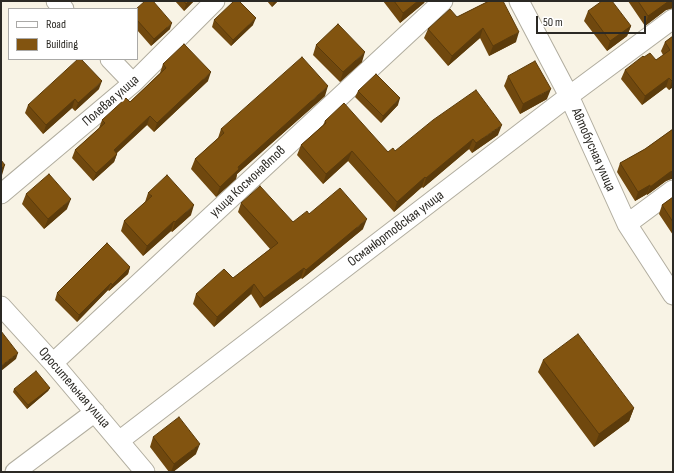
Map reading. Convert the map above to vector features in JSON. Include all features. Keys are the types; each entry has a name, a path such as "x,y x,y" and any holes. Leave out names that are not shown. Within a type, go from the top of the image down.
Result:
{"street":[{"name":"Полевая улица","path":"1,194 133,83 215,1"},
{"name":"улица Космонавтов","path":"53,364 443,1"},
{"name":"Автобусная улица","path":"519,1 569,96 627,224 673,295"},
{"name":"Османюртовская улица","path":"119,441 569,96 673,19"},
{"path":"111,60 133,83"},
{"path":"627,224 673,190"},
{"name":"Оросительная улица","path":"3,312 53,364 145,472"},
{"path":"15,472 95,412"}],"building":[{"path":"145,1 153,1 172,23 154,39 138,21 137,8"},
{"path":"234,1 239,1 256,18 233,40 214,20"},
{"path":"394,1 418,1 403,13"},
{"path":"489,1 503,1 519,32 493,46 483,28 452,56 428,29 450,9 457,17"},
{"path":"602,1 612,1 631,26 610,41 588,11"},
{"path":"638,1 669,1 648,16"},
{"path":"338,24 365,52 343,72 316,45"},
{"path":"673,36 673,80 672,81 669,78 645,96 625,70 643,56 644,57 650,53 656,60 670,50 665,42"},
{"path":"184,44 211,72 157,123 150,116 114,150 117,154 96,173 75,150 105,123 102,120 126,98 130,102 166,68 163,64"},
{"path":"302,57 328,86 238,167 239,169 220,187 195,159 224,133 221,129"},
{"path":"77,60 82,60 102,81 78,103 75,99 46,125 28,105"},
{"path":"535,61 551,89 523,104 508,76"},
{"path":"376,74 400,98 383,116 358,91"},
{"path":"476,90 502,125 476,143 473,139 426,178 425,177 397,202 352,151 326,174 301,145 326,123 325,121 344,103 388,152 393,148 395,151 433,120"},
{"path":"673,129 673,171 650,187 650,185 638,192 620,163 645,149"},
{"path":"1,160 5,165 1,169"},
{"path":"49,174 71,199 48,219 26,194"},
{"path":"167,175 194,205 147,246 124,221 152,196 148,193"},
{"path":"260,186 293,222 307,211 309,214 340,188 367,219 306,270 304,268 264,298 254,284 217,317 196,294 224,269 233,278 278,243 241,203"},
{"path":"673,197 673,222 662,205"},
{"path":"107,243 130,267 112,285 111,283 79,315 57,293"},
{"path":"1,331 18,353 1,366"},
{"path":"578,334 634,408 599,434 543,360"},
{"path":"36,371 50,388 28,405 14,389"},
{"path":"179,417 200,444 174,464 153,437"}]}
